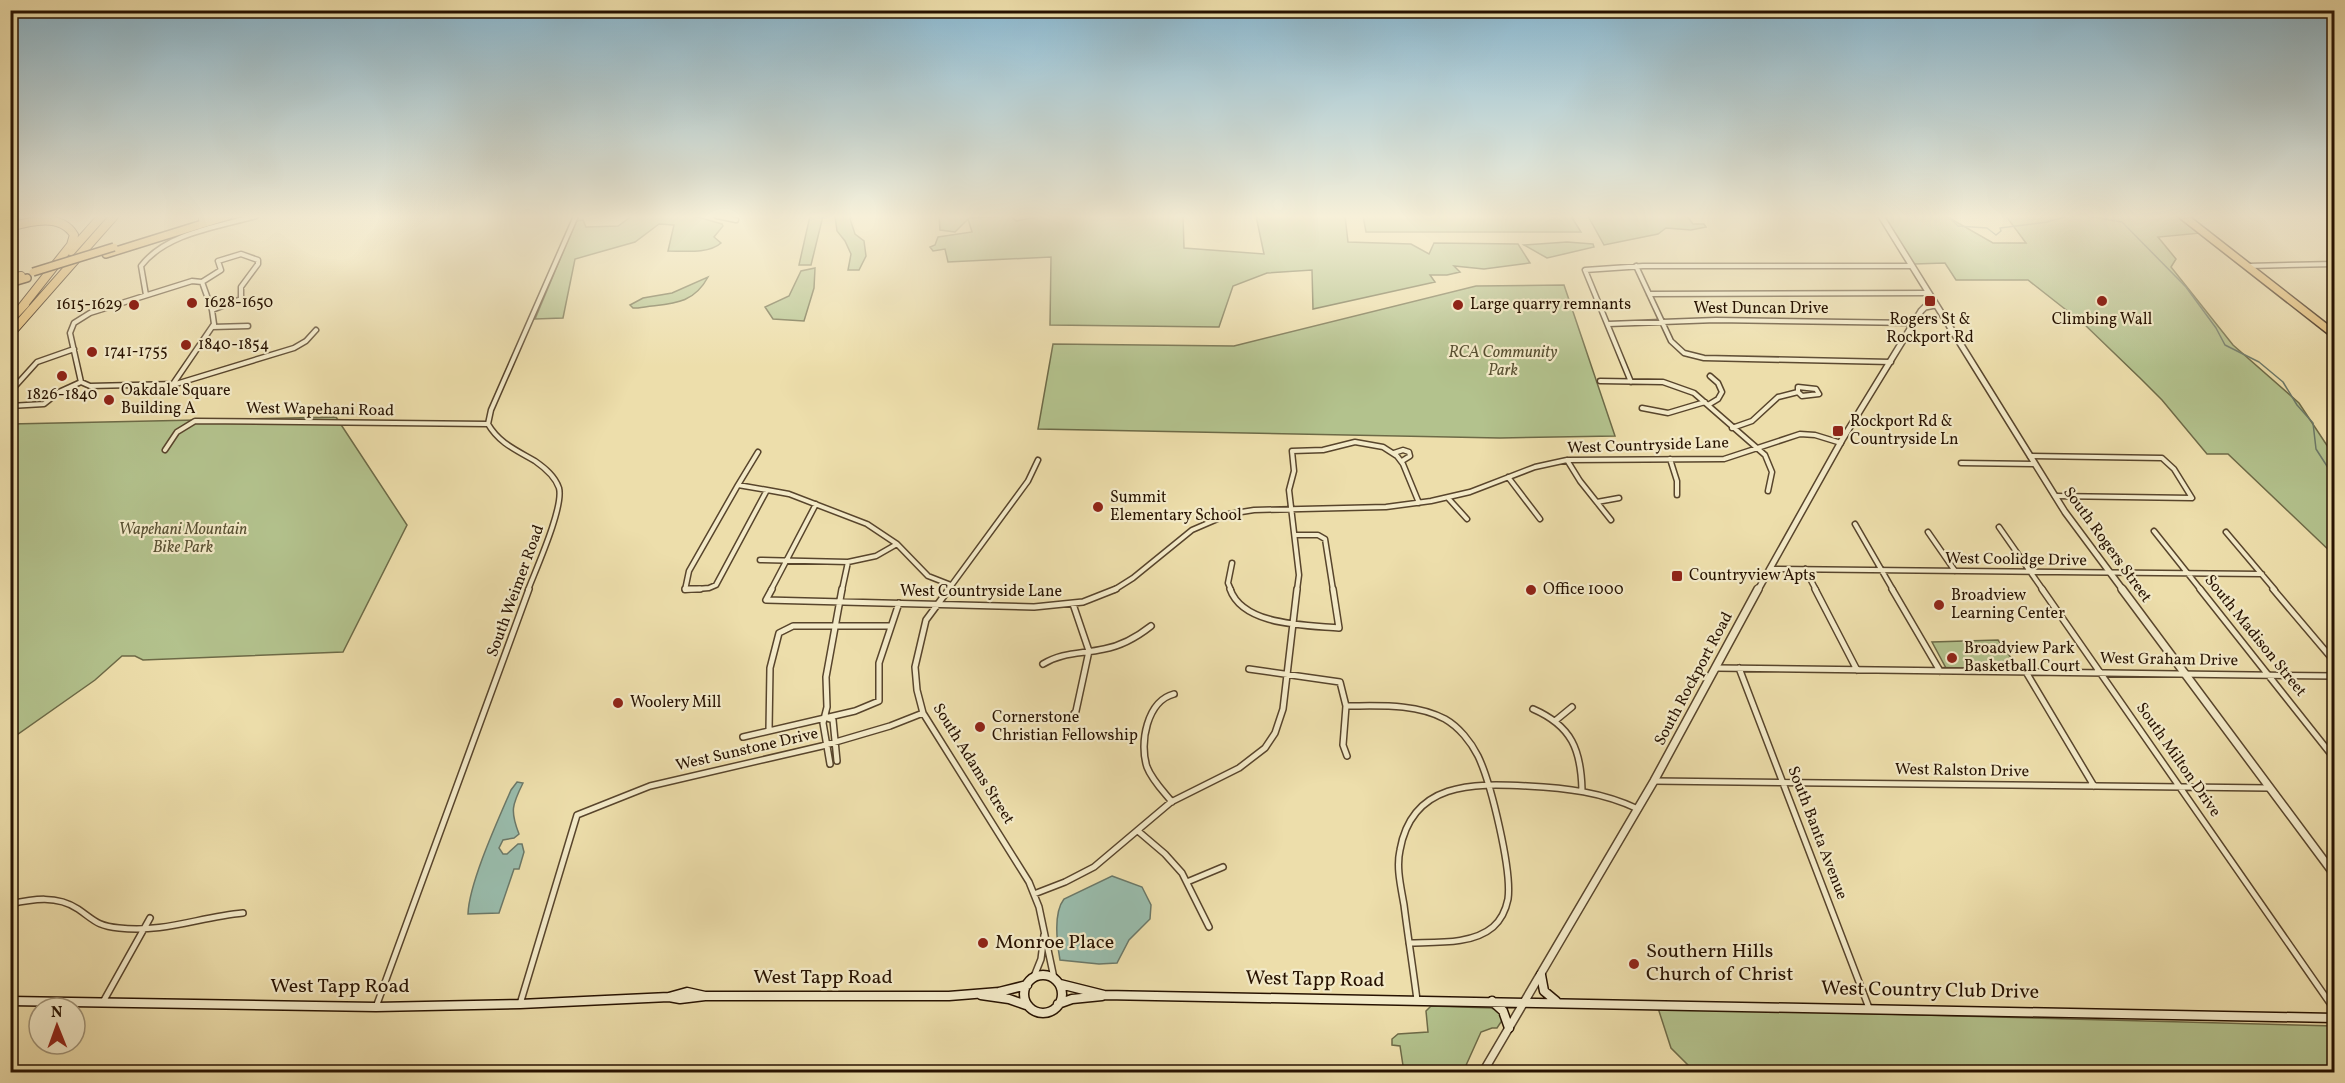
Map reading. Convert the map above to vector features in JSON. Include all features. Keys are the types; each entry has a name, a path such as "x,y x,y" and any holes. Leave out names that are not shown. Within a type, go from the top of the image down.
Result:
{"highway":[{"path":"22,307 54,267"},
{"path":"10,320 58,267"},
{"path":"10,334 69,267"},
{"path":"10,280 24,277"}],"main road":[{"path":"24,277 51,267"},
{"path":"24,277 61,267"},
{"path":"2249,267 2334,334"},
{"name":"West Tapp Road","path":"10,1001 448,1006 669,996 680,999 705,996 976,994 1011,990 1044,975 1104,995"},
{"path":"1540,975 1544,991 1558,1002"},
{"path":"1057,981 1062,994 1058,1004"},
{"path":"1026,1005 1024,995 1030,982"},
{"name":"West Tapp Road","path":"976,994 1009,999 1042,1013 1051,1011 1058,1004 1072,999 1104,995 1525,1002"},
{"path":"1492,1001 1503,1011 1509,1028"},
{"name":"West Country Club Drive","path":"1525,1002 2334,1018"}],"street":[{"path":"143,267 146,295"},
{"path":"81,382 69,330 79,319 192,281 202,282 221,270 220,267"},
{"path":"212,310 241,299 241,288 256,267"},
{"path":"488,424 491,410 554,267"},
{"path":"1629,267 1585,270 1631,382"},
{"path":"1636,267 1671,341 1684,353 1698,358 1891,362"},
{"name":"South Rogers Street","path":"1912,267 2055,496 2109,573 2334,874"},
{"path":"172,385 212,327 214,320 212,310 202,282"},
{"path":"1649,294 1928,293"},
{"name":"South Rockport Road","path":"1483,1072 1654,781 1841,442 1923,308 1935,305"},
{"name":"West Duncan Drive","path":"1608,324 1761,321 1914,323"},
{"path":"212,327 248,326"},
{"path":"81,382 99,386 172,385 198,379 294,348 306,341 316,330"},
{"path":"10,392 37,362 74,349"},
{"path":"1642,408 1668,413 1718,399 1722,392 1718,383 1710,376"},
{"path":"1600,381 1674,385 1689,390 1707,403 1732,428 1765,455 1771,466 1772,476 1768,491"},
{"path":"10,406 44,404 59,392 81,382"},
{"path":"1732,428 1751,421 1776,397 1798,392 1804,396 1819,394 1816,389 1810,387 1798,387 1798,392"},
{"name":"West Wapehani Road","path":"165,450 173,435 183,426 195,421 488,424"},
{"name":"South Weimer Road","path":"376,1006 560,501 560,488 555,477 495,435 488,424"},
{"name":"West Countryside Lane","path":"785,561 766,600 899,603 935,607 1034,607 1073,604 1096,598 1124,584 1184,535 1204,523 1245,511 1386,507 1419,503 1448,498 1535,467 1567,460 1724,459 1800,434 1815,435 1841,442"},
{"path":"1034,894 1069,881 1092,869 1172,802 1236,769 1257,755 1272,740 1279,727 1299,574 1289,487 1294,471 1292,451 1319,451 1346,443 1359,442 1379,445 1394,453 1402,461 1419,503"},
{"path":"1394,453 1401,450 1409,452 1410,456 1402,461"},
{"path":"758,452 689,571 685,590 709,588 716,585 767,490"},
{"path":"2030,456 2162,459 2174,469 2192,498 2055,496"},
{"path":"1670,459 1677,481 1677,495"},
{"name":"South Adams Street","path":"1038,460 1028,481 935,607 921,634 915,667 917,690 923,712 1024,872 1034,894 1044,929 1050,968 1057,981"},
{"path":"1567,460 1611,520"},
{"path":"1961,463 2035,464"},
{"path":"1509,477 1540,519"},
{"path":"738,485 789,494 867,524 897,544 928,576 951,585"},
{"path":"1448,498 1467,519"},
{"path":"1597,502 1618,498"},
{"path":"785,561 816,504"},
{"path":"1856,524 1940,671"},
{"name":"South Milton Drive","path":"1999,527 2334,1009"},
{"name":"South Madison Street","path":"2154,531 2334,758"},
{"path":"1928,532 1955,571"},
{"path":"2226,532 2334,661"},
{"path":"1232,563 1229,582 1238,606 1255,615 1339,628 1325,539 1318,535 1295,535"},
{"path":"760,560 848,562 876,556 897,544"},
{"path":"830,764 824,723 827,718 825,691 828,656 848,562"},
{"name":"West Coolidge Drive","path":"1770,569 2262,574"},
{"path":"1805,569 1857,670"},
{"path":"742,737 827,718 873,705 879,701 879,663 899,603"},
{"path":"1069,720 1076,711 1089,651 1073,604"},
{"path":"769,730 768,693 771,666 778,635 787,627 890,626"},
{"path":"1043,664 1059,654 1112,647 1142,634 1151,627"},
{"name":"West Graham Drive","path":"1716,668 2334,676"},
{"name":"South Banta Avenue","path":"1739,668 1869,1008"},
{"path":"1249,669 1340,682 1346,706 1343,745 1347,756"},
{"path":"2026,672 2094,786"},
{"path":"1172,802 1148,769 1144,748 1150,716 1156,704 1162,697 1174,694"},
{"path":"1346,706 1397,706 1414,709 1450,723 1473,744 1485,768 1509,886 1504,912 1494,926 1469,940 1409,943"},
{"path":"1555,721 1572,707"},
{"path":"1533,710 1555,721 1569,735 1579,753 1582,767 1582,790"},
{"name":"West Sunstone Drive","path":"520,1004 578,815 646,787 879,731 923,712"},
{"path":"827,718 833,720 837,761"},
{"name":"West Ralston Drive","path":"1654,781 2269,788"},
{"path":"1417,1000 1398,863 1399,848 1405,830 1421,807 1440,794 1463,786 1489,785 1582,790 1612,797 1638,809"},
{"path":"1138,831 1173,862 1187,882 1199,915 1209,927"},
{"path":"1187,882 1223,867"},
{"path":"10,904 38,899 59,900 99,924 145,928 173,927 243,913"},
{"path":"103,1002 150,918"},
{"name":"South Adams Street","path":"1030,982 1041,959 1044,929"}],"green space":[{"path":"557,267 573,267 563,318 535,319"},
{"path":"849,267 861,267 859,270 848,270"},
{"path":"1051,267 1455,267 1460,272 1430,275 1435,282 1313,309 1312,270 1267,273 1233,286 1219,327 1050,325"},
{"path":"1459,267 1503,267 1484,269"},
{"path":"1947,267 2171,267 2233,345 2299,403 2334,456 2334,555 2228,454 2207,454 2162,400 2140,378 2084,324 2028,280 1956,280"},
{"path":"815,268 814,288 804,321 773,319 765,307 789,296 801,271"},
{"path":"708,277 702,287 687,299 638,308 630,305 643,298 672,293"},
{"name":"RCA Community Park","path":"1564,285 1615,436 1500,438 1038,429 1053,344 1234,346 1476,286"},
{"name":"Wapehani Mountain Bike Park","path":"336,417 407,525 343,652 143,660 135,656 122,656 95,680 11,739 11,424"},
{"path":"1998,640 2020,670 1946,668 1932,642"},
{"path":"1431,1006 1491,1008 1497,1010 1503,1019 1497,1028 1481,1032 1463,1072 1404,1072 1400,1046 1392,1045 1392,1039 1398,1034 1428,1032 1426,1011"},
{"path":"1658,1008 2334,1026 2334,1072 1695,1072 1671,1048"}],"shaded area":[{"path":"517,782 523,783 516,797 513,814 519,834 514,838 503,840 499,848 503,854 507,854 518,844 522,844 524,852 519,869 514,869 499,913 468,914 473,886 485,852 511,790"},
{"path":"1112,876 1142,887 1151,905 1150,919 1129,940 1117,963 1099,964 1060,960 1057,920 1064,899"}],"waterway":[{"path":"2166,267 2186,287 2216,328 2225,345 2259,362 2283,382 2297,405 2313,423 2316,449 2334,477"}],"place":[{"name":"Rogers St & Rockport Rd","path":"1930,301"},
{"name":"Climbing Wall","path":"2102,301"},
{"name":"1628-1650","path":"192,303"},
{"name":"1615-1629","path":"134,305"},
{"name":"Large quarry remnants","path":"1458,305"},
{"name":"1840-1854","path":"186,345"},
{"name":"1741-1755","path":"92,352"},
{"name":"1826-1840","path":"62,376"},
{"name":"Oakdale Square Building A","path":"109,400"},
{"name":"Rockport Rd & Countryside Ln","path":"1838,431"},
{"name":"Summit Elementary School","path":"1098,507"},
{"name":"Countryview Apts","path":"1677,576"},
{"name":"Office 1000","path":"1531,590"},
{"name":"Broadview Learning Center","path":"1939,605"},
{"name":"Broadview Park Basketball Court","path":"1952,658"},
{"name":"Woolery Mill","path":"618,703"},
{"name":"Cornerstone Christian Fellowship","path":"980,727"},
{"name":"Monroe Place","path":"983,943"},
{"name":"Southern Hills Church of Christ","path":"1634,964"}]}
